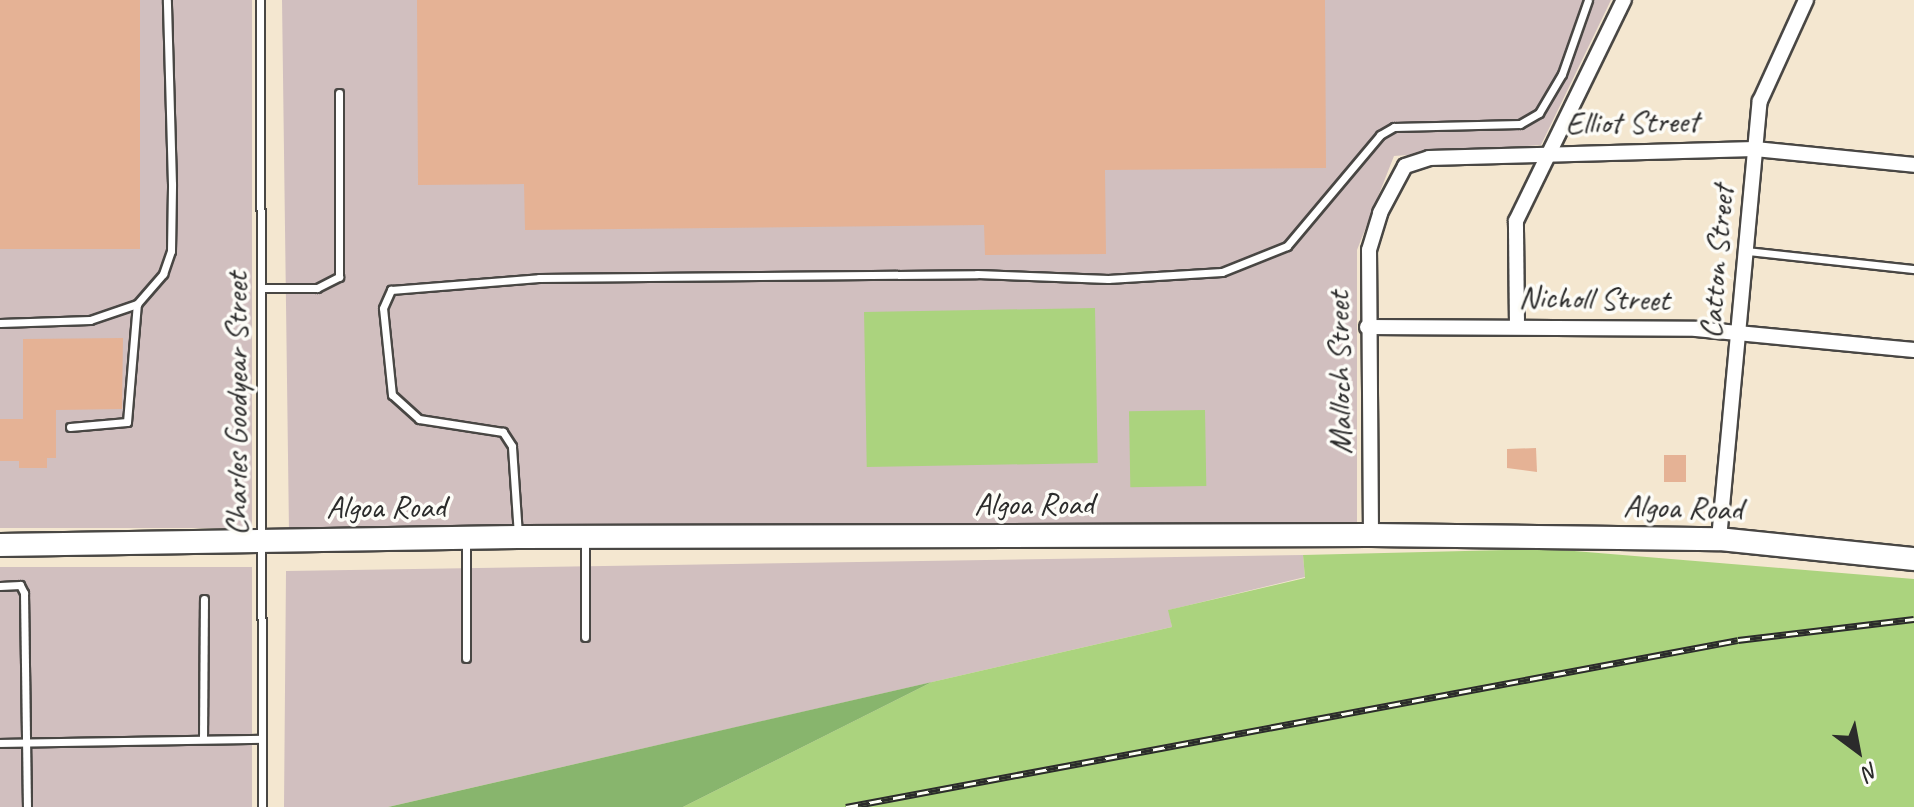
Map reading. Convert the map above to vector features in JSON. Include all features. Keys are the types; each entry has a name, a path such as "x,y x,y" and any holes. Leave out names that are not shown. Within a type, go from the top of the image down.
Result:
{"street":[{"path":"1517,325 1514,229 1548,152 1624,0"},
{"name":"Catton Street","path":"1719,539 1755,149 1764,90 1806,0"},
{"name":"Elliot Street","path":"1380,213 1398,176 1414,162 1548,152 1755,149 1914,165"},
{"name":"Malloch Street","path":"1371,535 1367,327 1370,240 1380,213"},
{"name":"Nicholl Street","path":"1367,327 1517,325 1740,332 1914,350"},
{"name":"Algoa Road","path":"0,533 139,533 154,540"},
{"name":"Algoa Road","path":"0,545 154,540 518,537 1371,535 1719,539 1914,559"}],"lane":[{"path":"0,323 90,320 137,304 163,274 171,251 167,0"},
{"name":"Charles Goodyear Street","path":"260,0 262,807"},
{"path":"518,537 509,438 496,429 419,419 392,395 383,308 391,290 539,278 977,274 1108,279 1222,272 1287,246 1380,135 1394,127 1520,124 1539,113 1562,74 1588,0"},
{"path":"261,288 317,288 339,277 339,93"},
{"path":"1747,251 1914,269"},
{"path":"70,427 127,422 137,304"},
{"path":"585,537 585,637"},
{"path":"466,539 466,658"},
{"path":"0,586 20,585 24,593 23,742 27,807"},
{"path":"203,739 204,599"},
{"path":"0,743 262,739"}],"shaded area":[{"path":"0,0 252,0 252,528 0,528"},
{"path":"282,0 1611,0 1541,145 1394,156 1357,250 1357,530 289,532"},
{"path":"1303,555 1305,577 1169,610 1172,627 388,807 284,807 286,571"},
{"path":"0,567 252,567 252,807 0,807"}],"green space":[{"path":"1095,308 1098,463 867,467 864,312"},
{"path":"1205,410 1206,486 1130,487 1129,411"},
{"path":"1550,549 1914,579 1914,807 683,807 932,682 1172,627 1168,610 1305,578 1303,555"},
{"path":"932,682 683,807 388,807"}],"building":[{"path":"0,0 140,0 140,249 0,249"},
{"path":"417,0 1325,0 1326,168 1105,170 1106,254 985,255 984,225 525,230 524,184 418,185"},
{"path":"123,338 122,409 56,410 56,458 47,458 47,468 19,468 19,461 0,461 0,419 23,419 23,339"},
{"path":"1536,448 1537,472 1507,468 1507,449"},
{"path":"1664,455 1686,455 1686,482 1664,482"}],"railway":[{"path":"846,807 1738,640 1914,619"}]}
